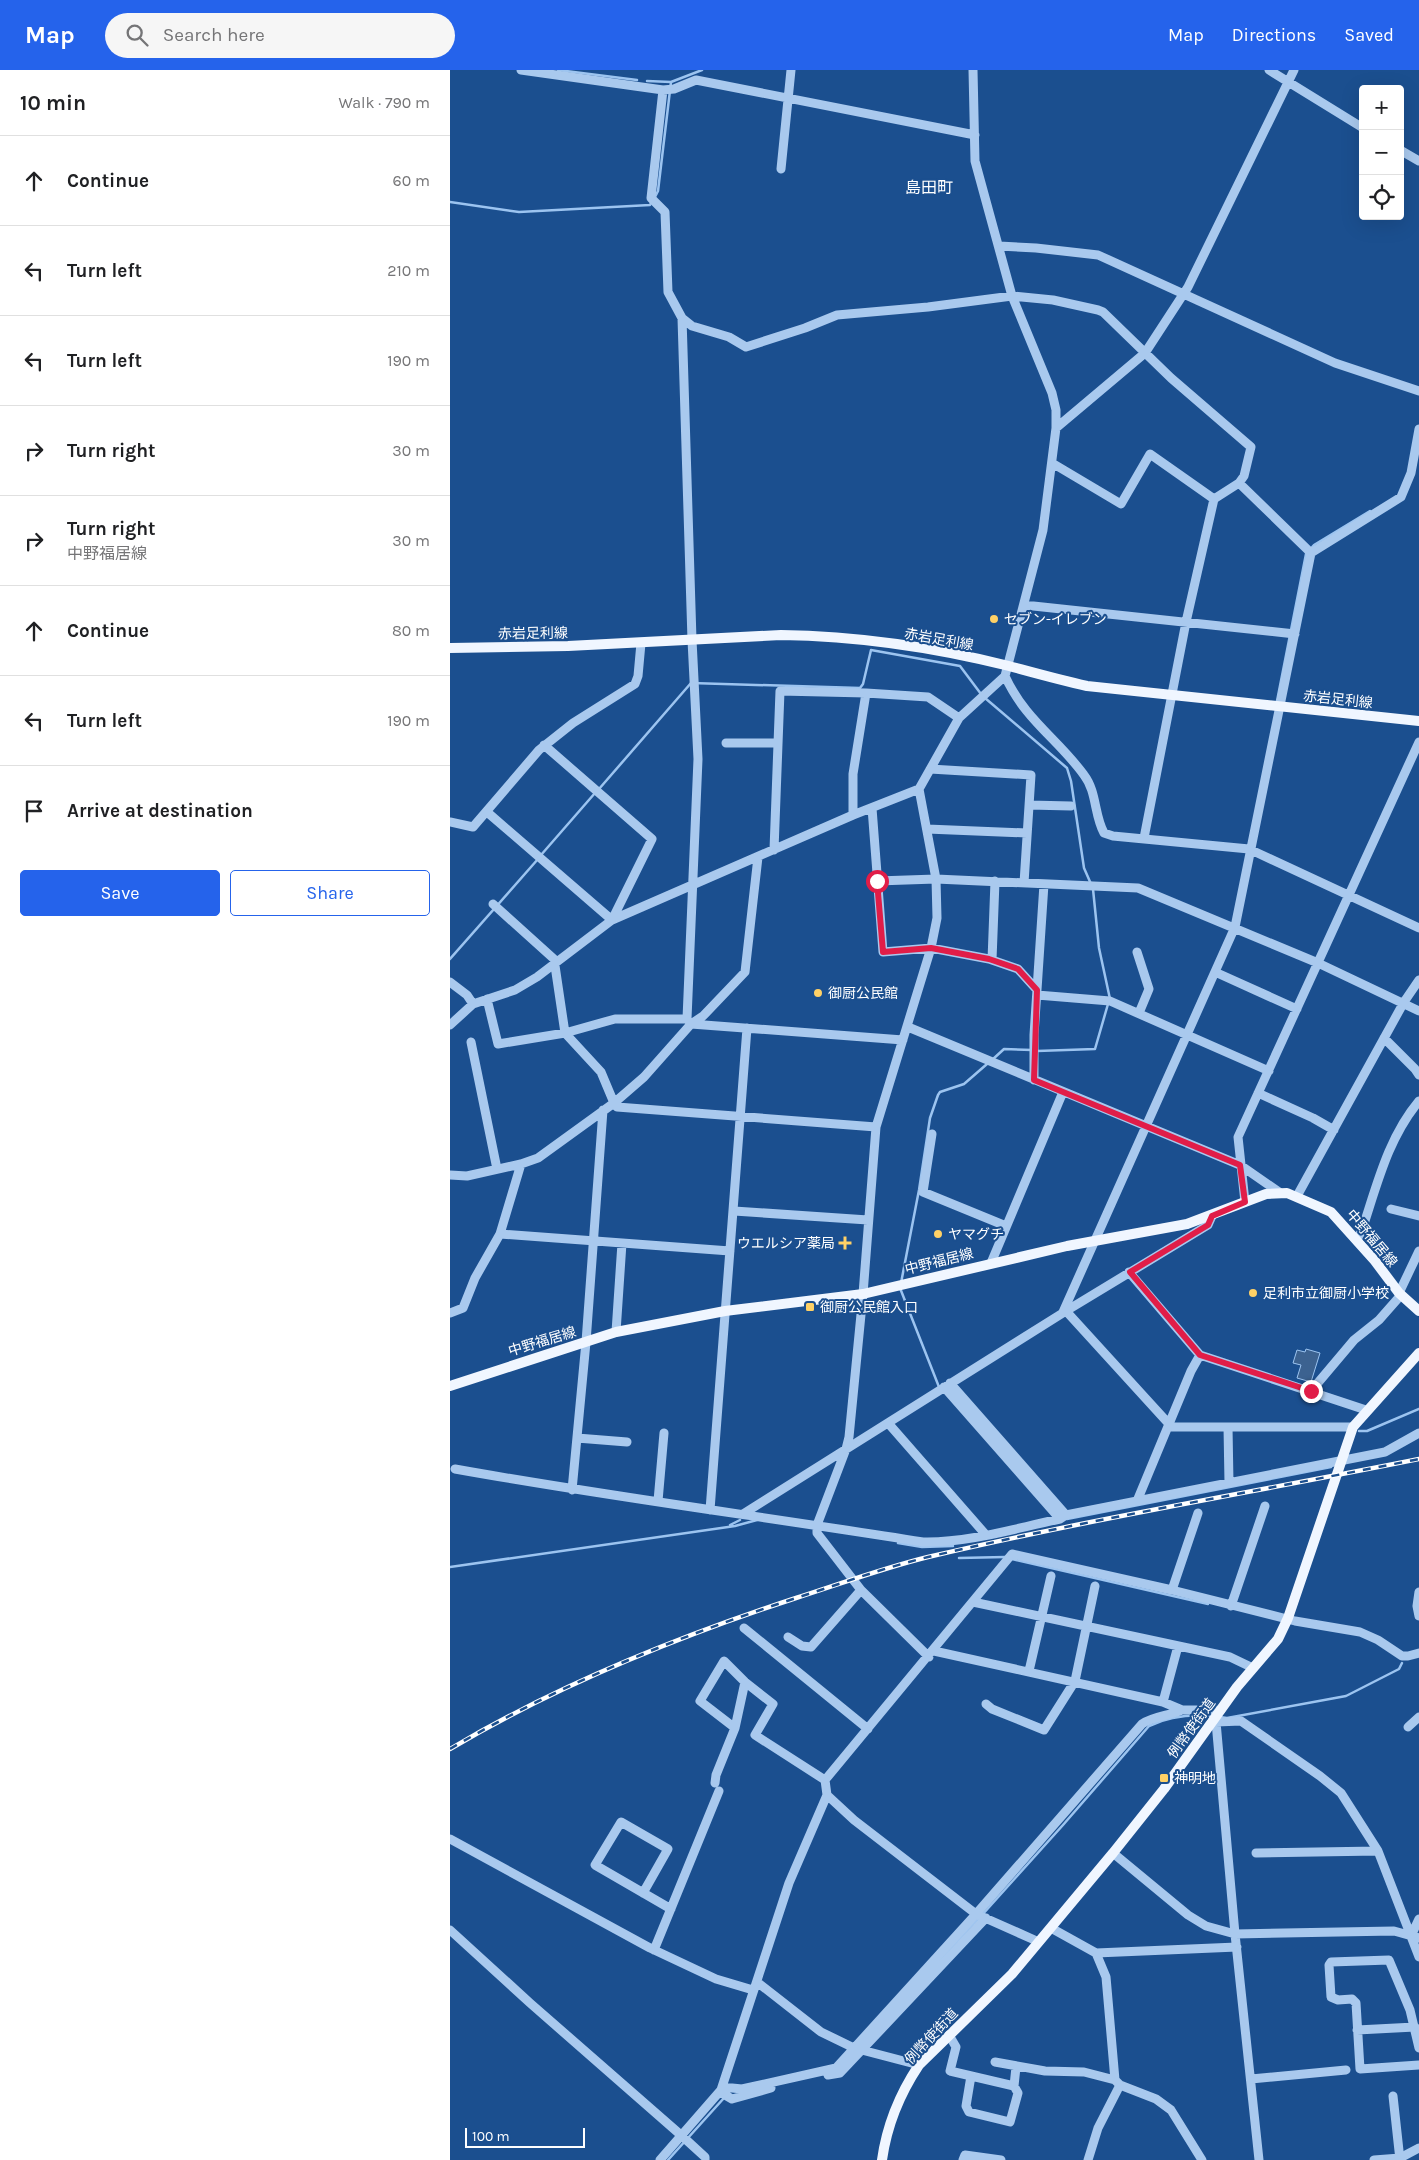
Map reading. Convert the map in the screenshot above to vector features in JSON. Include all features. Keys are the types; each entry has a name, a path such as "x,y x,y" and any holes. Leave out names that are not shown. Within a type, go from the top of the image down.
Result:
{"main road":[{"name":"赤岩足利線","path":"450,648 641,643 781,635 816,636 939,652 1007,671 1087,686 1419,721"},
{"name":"中野福居線","path":"450,1386 616,1332 725,1311 863,1294 1094,1240 1187,1224 1266,1194 1279,1192 1297,1196 1331,1212 1357,1240 1400,1294 1419,1311"},
{"name":"例幣使街道","path":"882,2160 886,2132 893,2112 908,2082 919,2066 1012,1974 1051,1928 1164,1789 1252,1668 1278,1638 1288,1618 1353,1427 1366,1410 1419,1353"}],"street":[{"path":"521,70 663,90 696,80 975,135"},
{"path":"781,168 792,70"},
{"path":"450,1025 473,1004 515,990 537,977 554,962 612,920 853,815 919,789 959,718 1007,671 1043,530 1056,428 1056,410 1052,393 1012,296 976,161 973,70"},
{"path":"1269,70 1359,126"},
{"path":"1056,428 1145,352 1188,287 1294,70"},
{"path":"663,90 651,198 665,212 668,292 682,318 692,326 729,337 746,347 805,328 837,315 928,307 1012,296 1053,300 1103,312 1171,378 1251,447 1244,476 1239,483 1214,499 1186,622 1144,838"},
{"path":"1404,152 1419,161"},
{"path":"999,246 1098,255 1335,363 1419,391"},
{"path":"682,318 692,640 698,759 692,885 689,1021"},
{"path":"1064,1312 1094,1240 1235,927 1249,850 1311,553 1401,497 1411,473 1419,429"},
{"path":"1052,463 1121,504 1150,454 1214,499"},
{"path":"1239,483 1311,553"},
{"path":"1024,605 1294,634"},
{"path":"450,822 473,827 531,757 544,745 573,723 635,684 638,676 641,643"},
{"path":"1007,671 1023,709 1084,775 1096,801 1104,833 1114,836 1249,850 1419,928"},
{"path":"774,850 780,691 928,696 959,718"},
{"path":"853,815 854,767 866,693"},
{"path":"1245,1202 1238,1137 1419,742"},
{"path":"726,743 778,743"},
{"path":"544,745 652,839 612,920"},
{"path":"930,769 1031,775 1024,883"},
{"path":"919,789 936,879 937,918 931,948 908,1027 876,1126 863,1294 846,1449 817,1525 817,1533 861,1590 931,1654 1029,1671 1163,1702 1182,1710 1218,1715 1241,1721 1320,1776 1342,1793 1378,1851 1415,1937 1419,1957"},
{"path":"1029,805 1072,806"},
{"path":"872,808 883,952 931,948 992,960 1018,969 1037,993 1110,1001 1268,1071"},
{"path":"487,812 612,920"},
{"path":"927,829 1027,833"},
{"path":"450,1176 467,1176 521,1164 538,1158 614,1103 644,1077 689,1021 703,1016 745,972 758,857"},
{"path":"877,881 936,879 1138,888 1318,962 1404,1002 1419,1011"},
{"path":"992,960 995,881"},
{"path":"1034,1080 1044,884"},
{"path":"496,906 554,959 565,1033 601,1072 617,1107 876,1126"},
{"path":"1137,952 1149,989 1139,1013"},
{"path":"1215,972 1297,1009"},
{"path":"1297,1196 1404,1002 1419,980"},
{"path":"450,982 467,995 473,1004"},
{"path":"487,999 498,1044 565,1033 615,1019 689,1021 748,1028 903,1040"},
{"path":"908,1027 1240,1165 1279,1192"},
{"path":"710,1510 748,1028"},
{"path":"1384,1038 1419,1075"},
{"path":"471,1042 497,1169"},
{"path":"991,1263 1062,1092"},
{"path":"1258,1093 1313,1118 1334,1130"},
{"path":"1357,1240 1384,1161 1392,1143 1419,1100"},
{"path":"572,1490 586,1342 603,1110"},
{"path":"932,1134 923,1192 1006,1226"},
{"path":"450,1313 463,1308 475,1278 500,1234 521,1164"},
{"path":"1391,1209 1419,1216"},
{"path":"734,1211 868,1220"},
{"path":"743,1514 1064,1312 1208,1225 1212,1216"},
{"path":"500,1234 730,1251"},
{"path":"616,1332 622,1243"},
{"path":"1311,1391 1354,1340 1379,1320 1400,1294 1419,1251"},
{"path":"1130,1272 1200,1355 1366,1410"},
{"path":"1064,1312 1168,1425 1353,1427"},
{"path":"1137,1501 1168,1425 1200,1355"},
{"path":"947,1385 1063,1517"},
{"path":"888,1423 986,1535"},
{"path":"1228,1427 1228,1483"},
{"path":"658,1501 664,1433"},
{"path":"455,1469 572,1490 658,1501 923,1542 936,1542 986,1535 1137,1501 1385,1452 1419,1433"},
{"path":"577,1438 627,1442"},
{"path":"1231,1606 1266,1506"},
{"path":"1172,1590 1198,1513"},
{"path":"660,2160 721,2089 789,1884 827,1795 825,1780 1012,1554 1172,1590 1231,1606 1368,1635 1402,1656 1419,1653"},
{"path":"1029,1671 1051,1576"},
{"path":"986,1704 992,1709 1044,1730 1075,1681 1095,1586"},
{"path":"788,1637 802,1646 811,1647 861,1590"},
{"path":"1419,1592 1417,1606 1419,1616"},
{"path":"973,1602 1230,1657 1252,1668"},
{"path":"744,1628 868,1729"},
{"path":"1163,1702 1178,1646"},
{"path":"735,1728 700,1701 724,1662 745,1682 773,1704 755,1735 825,1780"},
{"path":"654,1950 717,1787 735,1728 745,1682"},
{"path":"721,2089 742,2089 836,2068 857,2049 981,1916 1142,1724 1151,1718 1170,1715 1182,1710"},
{"path":"1218,1715 1235,1934 1259,2160"},
{"path":"1408,1727 1419,1717"},
{"path":"827,1795 854,1820 981,1916 1039,1942"},
{"path":"643,1893 668,1849 621,1822 595,1865 671,1910"},
{"path":"450,1839 654,1950 716,1979 755,1986 820,2032 857,2049 919,2066"},
{"path":"1256,1853 1378,1851"},
{"path":"1113,1853 1188,1916 1206,1926 1235,1934 1364,1930 1394,1931 1415,1937"},
{"path":"1415,1937 1419,1919"},
{"path":"1051,1928 1096,1953 1237,1947"},
{"path":"450,1930 530,2004 682,2136 705,2157 704,2160"},
{"path":"1088,2160 1098,2128 1118,2082 1106,1977 1096,1953"},
{"path":"1419,2048 1410,2010 1389,1960 1331,1962 1329,1965 1332,1997 1334,1999 1355,2000 1360,2069 1419,2065"},
{"path":"1357,2030 1415,2027"},
{"path":"949,2036 956,2047 950,2071 1014,2086"},
{"path":"994,2062 1016,2067 1084,2072 1118,2082 1156,2100 1171,2110 1202,2160"},
{"path":"971,2076 966,2106 969,2112 1010,2122 1018,2093 1014,2086 1016,2067"},
{"path":"1251,2079 1346,2070"},
{"path":"1393,2096 1400,2159"},
{"path":"1374,2160 1400,2159 1419,2148"},
{"path":"963,2160 965,2155 971,2155 1001,2160"}],"water":[{"path":"1306,1349 1320,1353 1311,1382 1297,1378 1301,1365 1293,1363 1297,1350 1305,1352"}],"waterway":[{"path":"558,70 637,80"},
{"path":"647,81 671,82 702,70"},
{"path":"655,197 658,191 671,82"},
{"path":"450,202 519,212 650,205 652,201"},
{"path":"1277,701 1306,554 1314,545 1370,511"},
{"path":"599,789 691,683 860,688 863,684 871,650 960,666 981,694"},
{"path":"985,698 1067,768 1071,781 1084,868 1091,884"},
{"path":"541,855 595,793"},
{"path":"450,959 538,859"},
{"path":"1093,889 1099,948 1110,999"},
{"path":"1037,1051 1095,1049 1108,1004"},
{"path":"992,1060 1004,1049 1032,1050"},
{"path":"901,1283 919,1190 930,1118 938,1095 940,1092 964,1084 987,1064"},
{"path":"900,1288 939,1387"},
{"path":"1359,1431 1367,1431 1419,1409"},
{"path":"1067,1519 1331,1467"},
{"path":"730,1525 740,1520"},
{"path":"450,1567 735,1526 757,1520"},
{"path":"898,1543 922,1547 953,1546"},
{"path":"959,1558 1005,1557"},
{"path":"1012,1559 1208,1604"},
{"path":"1220,1717 1227,1718 1346,1696 1399,1669 1402,1663"},
{"path":"982,1915 1149,1726 1164,1720 1180,1717 1212,1716"},
{"path":"938,1962 978,1919"},
{"path":"668,2160 724,2098"}],"railway":[{"path":"450,1749 533,1704 619,1664 751,1613 895,1566 1050,1530 1419,1459"}],"place":[{"name":"セブン-イレブン","path":"994,619"},
{"name":"御厨公民館","path":"818,993"},
{"name":"ヤマグチ","path":"938,1234"},
{"name":"ウエルシア薬局","path":"845,1243"},
{"name":"足利市立御厨小学校","path":"1253,1293"},
{"name":"御厨公民館入口","path":"810,1307"},
{"name":"神明地","path":"1164,1778"}],"district":[{"name":"島田町","path":"929,187"}],"route":[{"path":"877,881 883,952 931,948 989,959 1018,969 1037,990 1034,1080 1240,1165 1245,1202 1212,1216 1208,1225 1130,1272 1200,1355 1311,1391"}]}
